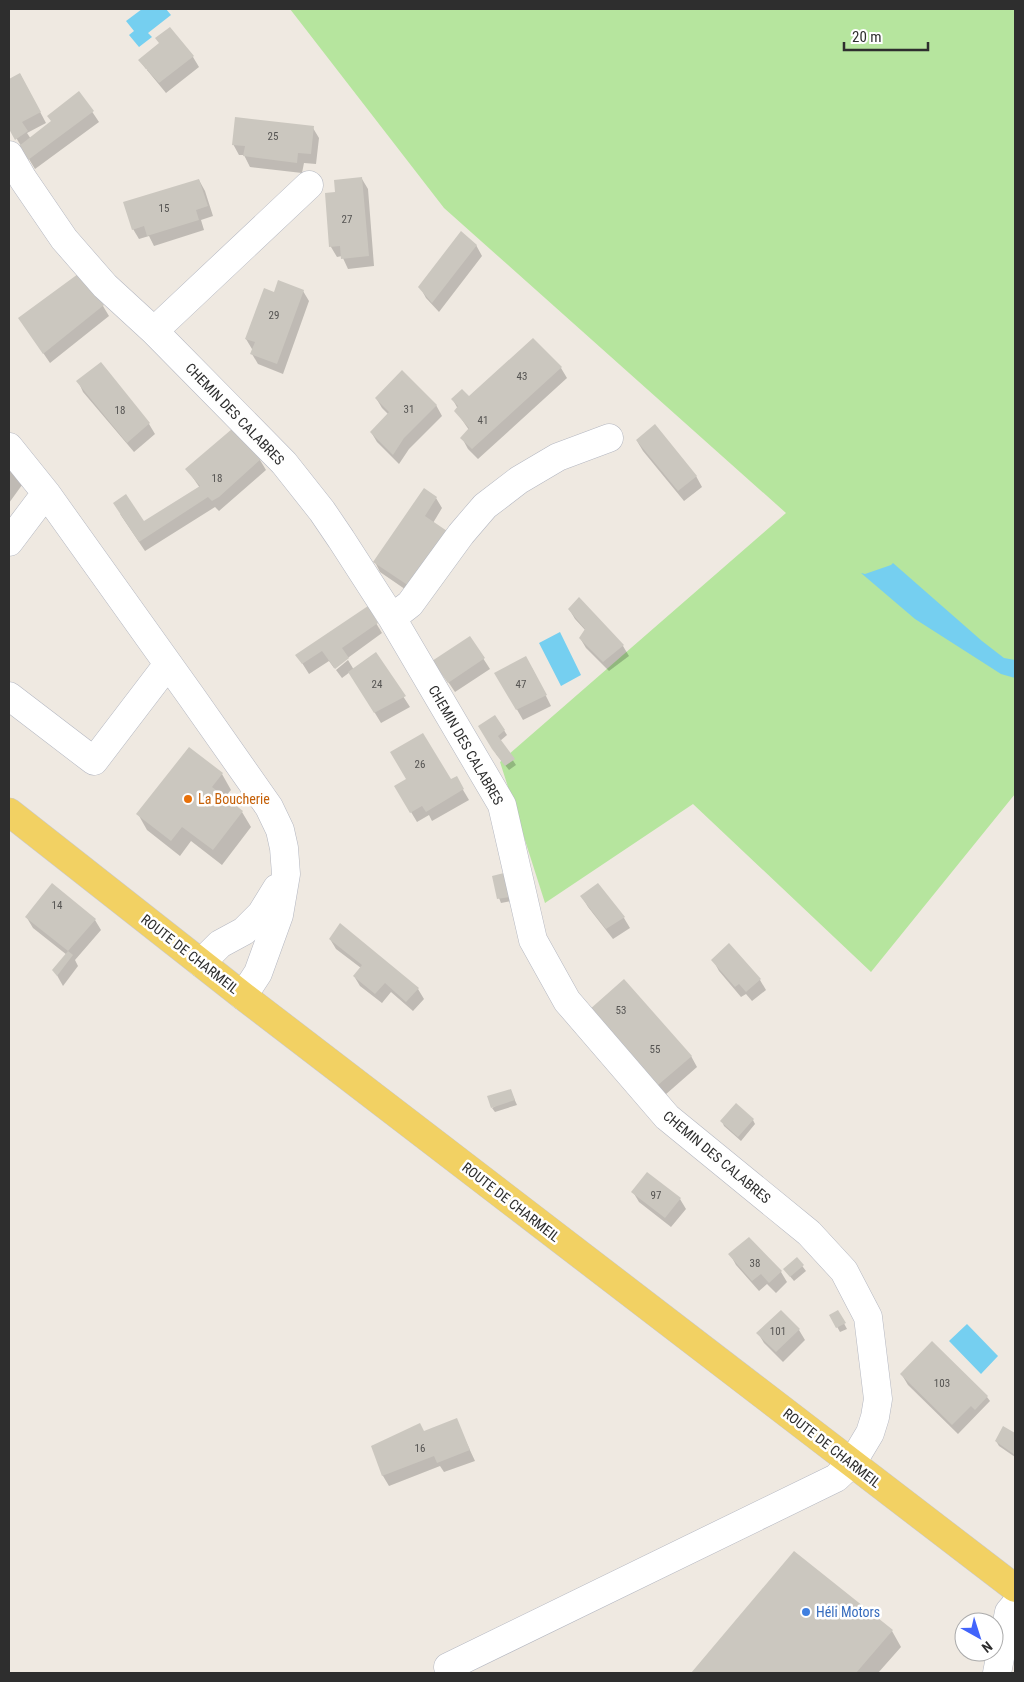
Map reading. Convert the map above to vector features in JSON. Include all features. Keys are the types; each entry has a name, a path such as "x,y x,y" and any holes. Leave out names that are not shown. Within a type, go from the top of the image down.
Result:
{"main road":[{"name":"ROUTE DE CHARMEIL","path":"9,812 243,996 1015,1588"}],"street":[{"name":"CHEMIN DES CALABRES","path":"9,155 64,239 105,286 154,331 284,463 322,511 392,618 502,805 533,940 568,1001 667,1117 809,1233 844,1271 868,1317 878,1399 875,1418 870,1434 852,1463 836,1478 448,1667 450,1673"},
{"path":"154,331 309,185"},
{"path":"392,618 410,604 461,534 485,506 519,480 558,457 609,438"},
{"path":"9,447 46,493 168,664 269,807 280,830 284,848 286,874 279,914 258,973 243,996"},
{"path":"9,542 46,493"},
{"path":"9,696 94,761 168,664"},
{"path":"201,963 220,944 244,931 261,914 286,874"},
{"path":"997,1673 1009,1612 1015,1605"}],"green space":[{"path":"290,9 1015,9 1015,794 871,972 693,804 545,903 500,762 786,513 444,208"}],"water":[{"path":"142,9 166,9 171,15 148,33 152,37 139,47 129,35 134,31 126,21"},
{"path":"893,563 982,641 1004,658 1015,660 1015,678 1001,674 915,619 861,573 865,574"},
{"path":"560,632 581,675 561,686 539,643"},
{"path":"967,1324 998,1356 981,1374 949,1341"}],"building":[{"path":"170,27 194,56 159,83 138,60 159,43 155,38"},
{"path":"20,73 41,112 22,122 28,131 15,140 9,129 9,79"},
{"path":"79,91 94,111 28,160 19,146 51,121 47,116"},
{"path":"235,117 314,126 311,154 298,153 297,163 243,156 245,146 232,145"},
{"path":"362,177 369,256 341,259 340,246 329,247 325,193 335,192 334,180"},
{"path":"199,179 208,206 196,210 199,220 147,236 144,226 132,230 123,202"},
{"path":"461,231 477,245 432,303 418,287"},
{"path":"78,274 104,305 43,354 18,318"},
{"path":"278,280 304,290 277,364 250,354 255,342 245,339 264,288 274,292"},
{"path":"533,338 562,367 472,449 460,438 469,428 454,411 458,406 451,399 462,389 469,396"},
{"path":"101,362 150,423 127,443 76,381"},
{"path":"402,370 437,405 404,438 393,455 370,432 389,412 375,398"},
{"path":"655,424 697,476 678,491 636,440"},
{"path":"232,429 261,459 219,497 212,501 208,497 139,542 113,503 126,494 144,521 200,486 185,469"},
{"path":"424,488 437,497 425,516 447,531 409,586 373,562"},
{"path":"579,597 624,645 603,662 579,638 585,629 568,609"},
{"path":"368,606 378,623 342,648 349,658 335,669 322,651 302,664 295,655"},
{"path":"470,636 485,658 448,683 432,661"},
{"path":"376,652 406,696 374,713 348,672"},
{"path":"526,656 547,695 516,710 494,673"},
{"path":"495,715 505,730 498,736 515,759 505,766 478,726"},
{"path":"423,733 451,779 457,776 464,789 426,812 422,806 410,813 394,786 406,779 390,752"},
{"name":"La Boucherie","path":"189,747 223,773 212,787 243,811 213,850 182,827 171,841 136,814"},
{"path":"504,873 510,897 497,899 492,876"},
{"path":"52,883 96,919 68,951 25,917"},
{"path":"598,883 625,917 606,929 580,896"},
{"path":"340,923 419,988 406,1002 385,983 375,994 353,976 362,965 329,939"},
{"path":"729,943 761,979 746,992 739,984 735,987 711,960"},
{"path":"68,951 73,955 57,976 52,970"},
{"path":"624,979 692,1056 658,1085 589,1010"},
{"path":"511,1089 515,1100 491,1108 487,1096"},
{"path":"736,1103 754,1119 738,1137 720,1121"},
{"path":"647,1172 681,1198 665,1218 631,1192"},
{"path":"749,1237 782,1271 769,1283 761,1274 752,1281 728,1254"},
{"path":"797,1257 804,1265 790,1277 783,1269"},
{"path":"781,1310 800,1329 776,1352 756,1333"},
{"path":"838,1310 846,1323 836,1328 829,1315"},
{"path":"932,1341 988,1396 975,1410 971,1406 952,1425 900,1374"},
{"path":"457,1418 470,1450 437,1463 434,1456 382,1476 371,1446 420,1423 424,1431"},
{"path":"1003,1426 1015,1433 1015,1455 995,1441"},
{"name":"Héli Motors","path":"794,1551 893,1630 856,1673 691,1673"}],"place":[{"name":"La Boucherie","path":"188,799"},
{"name":"Héli Motors","path":"806,1612"}]}
